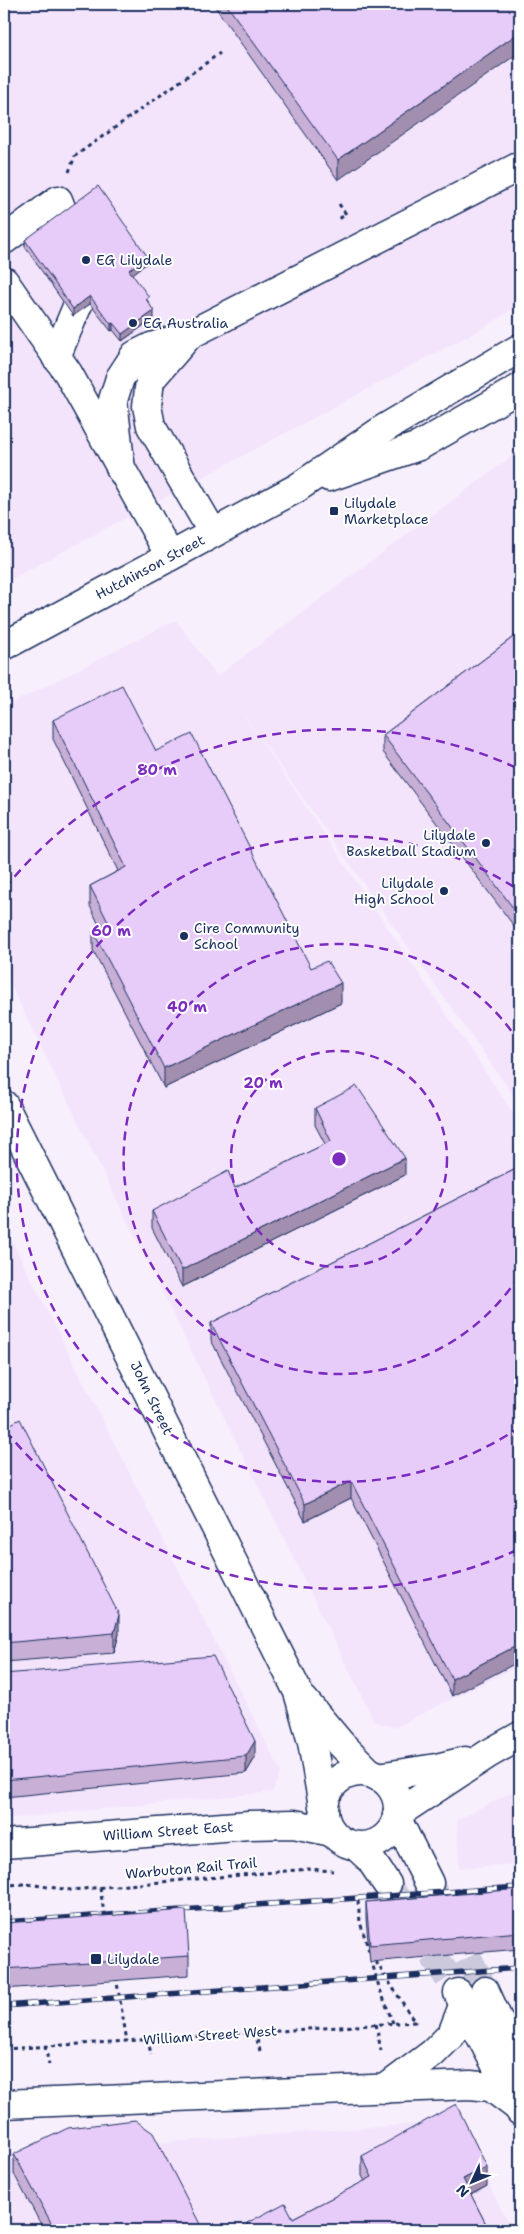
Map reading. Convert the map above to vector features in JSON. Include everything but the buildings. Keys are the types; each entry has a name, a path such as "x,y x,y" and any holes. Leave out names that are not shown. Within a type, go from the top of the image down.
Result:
{"street":[{"path":"121,470 114,424 113,400 120,378 135,355 151,346 189,335 520,166"},
{"path":"4,240 58,200 88,278 62,365"},
{"path":"4,281 62,365 170,556"},
{"path":"189,335 150,380 147,406 151,426 213,533"},
{"name":"Hutchinson Street","path":"4,646 297,488 386,428 520,348"},
{"path":"62,365 116,393 147,406"},
{"path":"493,365 517,390"},
{"name":"Hutchinson Street","path":"297,488 419,446 517,390"},
{"name":"John Street","path":"4,1105 298,1692 312,1742 328,1822"},
{"name":"John Street","path":"298,1692 341,1744 374,1775"},
{"path":"397,1816 488,1754 520,1736"},
{"path":"374,1775 388,1784 394,1794 398,1806 397,1816 386,1836 366,1846 356,1846 347,1843 328,1822 325,1802 334,1783 350,1774 374,1775 436,1768 488,1754"},
{"path":"397,1816 429,1883"},
{"name":"William Street East","path":"4,1844 249,1825 328,1822"},
{"path":"356,1846 370,1859 375,1878"},
{"path":"385,2089 433,2053 452,2034 469,1996 520,2109"},
{"path":"4,2104 483,2085 498,2091 520,2109"}],"path":[{"path":"58,200 75,156 220,53"},
{"name":"Warbuton Rail Trail","path":"4,1885 26,1884 71,1890 309,1869 375,1878"},
{"path":"375,1878 360,1922 379,1987 394,2023"},
{"path":"100,1888 107,1926"},
{"name":"William Street West","path":"4,2049 415,2022 369,1951"},
{"path":"115,1974 127,2041"},
{"path":"376,2024 381,2052"},
{"path":"255,2032 260,2051"},
{"path":"148,2039 151,2055"},
{"path":"45,2046 49,2065"}],"shaded area":[{"path":"4,4 520,4 520,303 494,322 4,583"},
{"path":"520,450 520,1105 239,708 520,1123 520,1665 394,1728 374,1721 4,972 4,707 176,620 217,676"},
{"path":"4,1225 281,1772 272,1792 4,1819"},
{"path":"520,1788 520,1864 459,1868 457,1820"},
{"path":"457,2121 512,2230 4,2230 4,2154"}],"tunnel":[{"path":"429,1883 485,1991"},
{"path":"387,1884 458,1993"}],"railway":[{"path":"4,1922 520,1887"},
{"path":"4,2006 520,1968"}],"place":[{"name":"EG Lilydale","path":"86,260"},
{"name":"EG Australia","path":"133,323"},
{"name":"Lilydale Marketplace","path":"334,511"},
{"name":"Lilydale Basketball Stadium","path":"486,843"},
{"name":"Lilydale High School","path":"444,891"},
{"name":"Cire Community School","path":"184,936"},
{"name":"Lilydale","path":"96,1959"}]}
